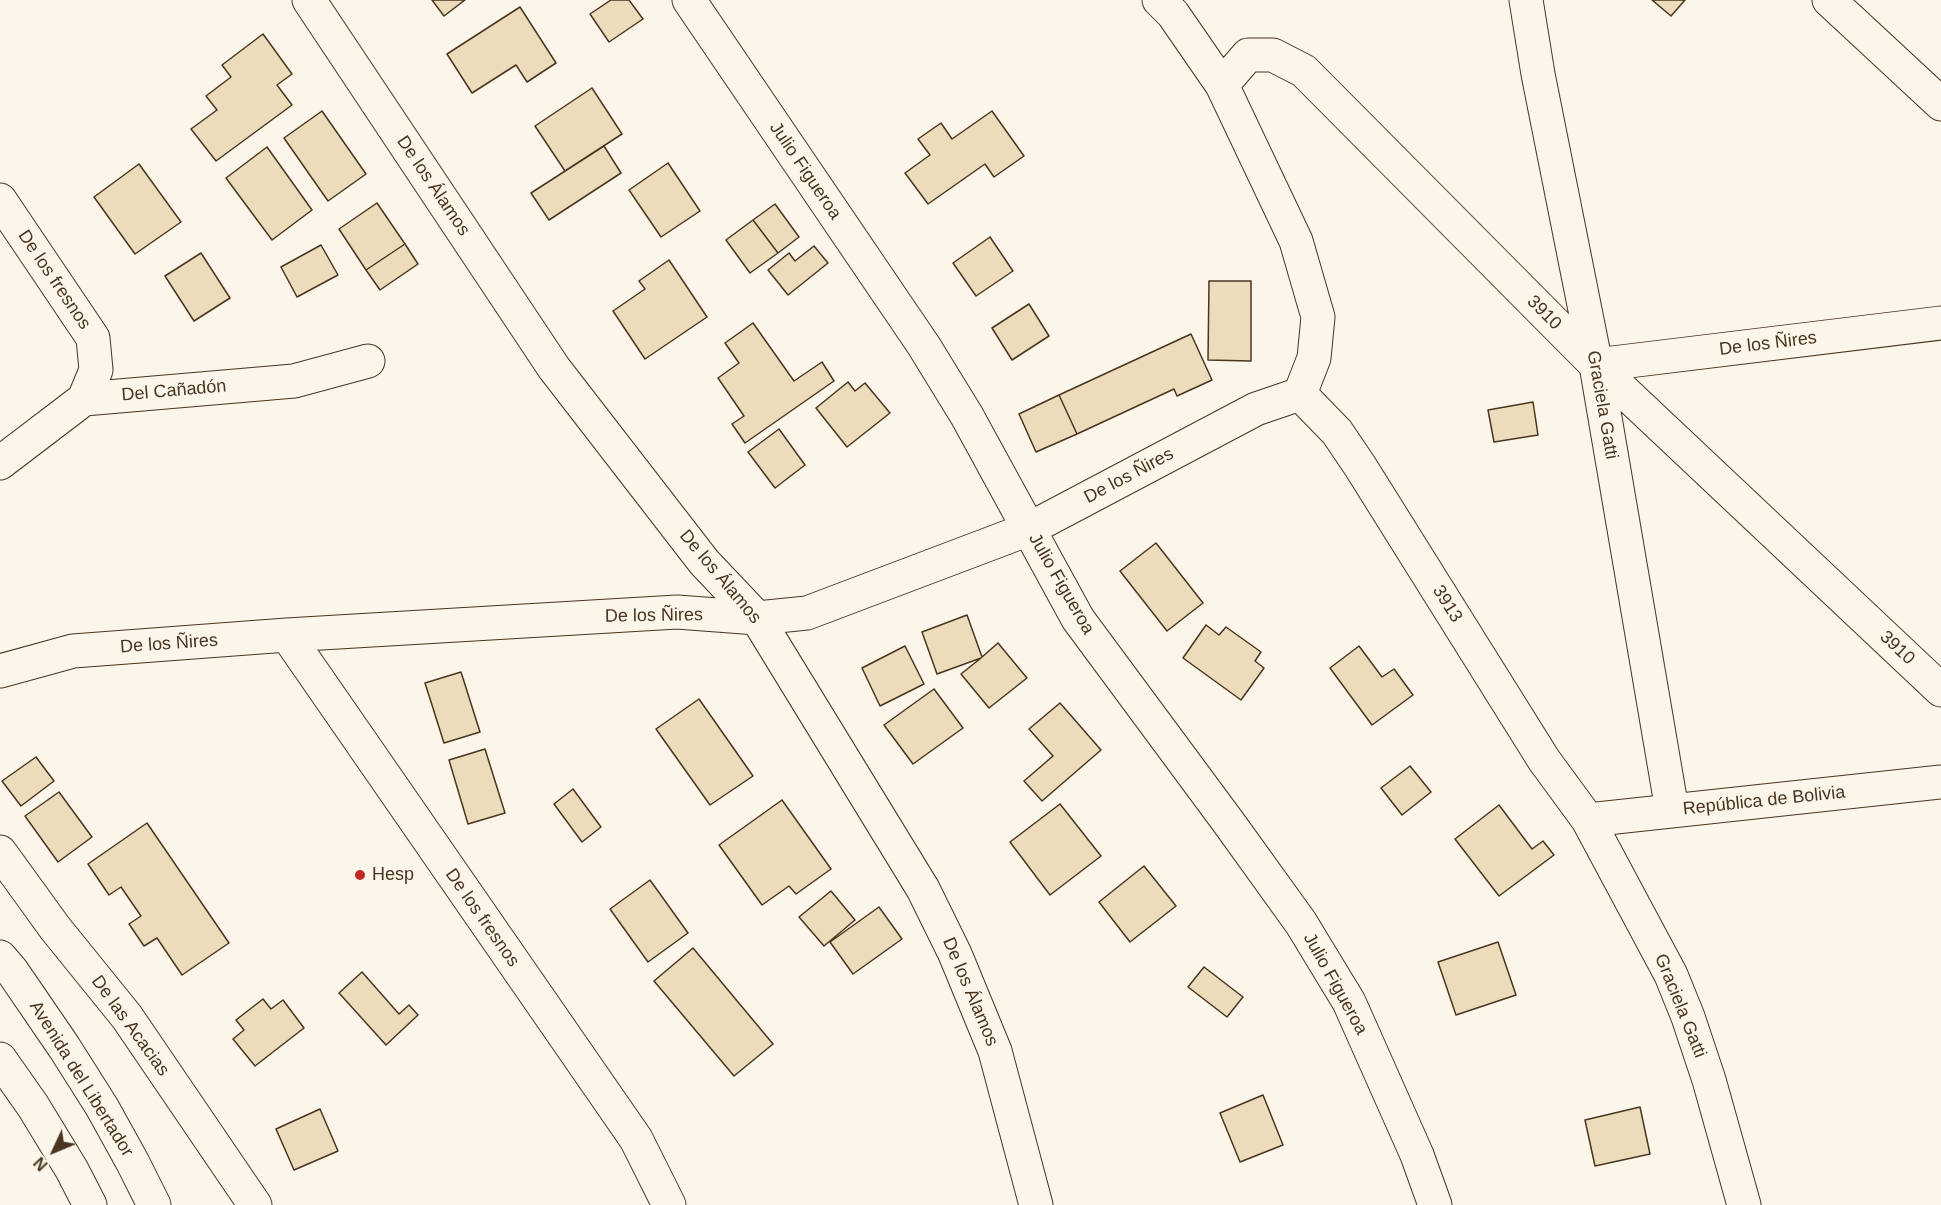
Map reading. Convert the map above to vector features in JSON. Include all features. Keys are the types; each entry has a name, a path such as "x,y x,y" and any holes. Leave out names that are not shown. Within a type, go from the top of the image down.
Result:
{"street":[{"name":"De los Álamos","path":"309,0 554,368 704,562 757,618 923,889 956,954 995,1051 1036,1205"},
{"name":"Julio Figueroa","path":"689,0 924,346 967,416 1078,619 1301,922 1349,1002 1417,1155 1435,1205"},
{"path":"1159,0 1173,14 1222,85 1296,241 1318,317 1314,358 1300,394"},
{"name":"Graciela Gatti","path":"1526,0 1538,74 1596,365 1672,810"},
{"path":"1829,0 1941,104"},
{"name":"3910","path":"1222,85 1248,55 1273,56 1304,71 1596,365 1941,690"},
{"name":"De los fresnos","path":"0,200 93,338 96,370 84,399"},
{"name":"De los Ñires","path":"1596,365 1941,323"},
{"name":"Del Cañadón","path":"84,399 294,381 368,361"},
{"name":"De los Ñires","path":"0,671 73,651 287,635 677,612 757,618 807,613 1029,529 1256,409 1300,394"},
{"name":"3913","path":"1300,394 1337,432 1360,466 1544,760 1588,820"},
{"path":"0,463 84,399"},
{"name":"De los fresnos","path":"287,635 636,1139 669,1205"},
{"name":"República de Bolivia","path":"1588,820 1941,782"},
{"name":"Graciela Gatti","path":"1588,820 1671,975 1684,1006 1709,1080 1744,1205"},
{"name":"De las Acacias","path":"0,852 55,928 127,1017 255,1205"},
{"name":"Avenida del Libertador","path":"0,957 64,1047 102,1107 134,1163 154,1205"},
{"path":"0,1059 33,1106 72,1170 90,1205"}],"building":[{"path":"432,0 465,0 444,16"},
{"path":"611,0 629,0 643,19 609,42 590,14"},
{"path":"1652,0 1685,0 1671,16"},
{"path":"520,7 556,63 527,82 516,65 472,93 447,54"},
{"path":"263,34 292,74 277,85 292,105 216,161 191,129 217,110 206,96 231,77 222,65"},
{"path":"592,88 622,134 565,171 535,126"},
{"path":"322,111 366,174 328,201 284,138"},
{"path":"992,111 1024,156 994,177 985,164 928,204 905,173 930,155 918,139 941,123 952,139"},
{"path":"604,146 621,173 549,220 531,193"},
{"path":"267,147 312,210 272,240 226,178"},
{"path":"668,163 700,211 661,237 629,190"},
{"path":"139,164 181,222 135,254 94,197"},
{"path":"377,203 405,244 366,270 339,229"},
{"path":"775,204 799,237 778,253 753,220"},
{"path":"753,220 778,253 750,273 726,240"},
{"path":"990,237 1013,271 976,296 953,263"},
{"path":"405,244 418,264 380,290 366,270"},
{"path":"321,245 338,275 297,297 281,267"},
{"path":"814,246 828,263 788,295 768,270 789,253 795,261"},
{"path":"201,253 230,298 194,321 165,276"},
{"path":"669,260 707,317 645,359 613,311 645,289 639,281"},
{"path":"1209,281 1251,281 1251,361 1208,360"},
{"path":"1029,304 1049,336 1012,360 992,328"},
{"path":"753,323 794,381 822,362 834,381 745,443 732,424 744,416 718,378 739,363 725,343"},
{"path":"1191,334 1212,380 1177,396 1174,389 1077,434 1059,395"},
{"path":"848,382 855,391 865,383 890,413 847,447 816,408"},
{"path":"1059,395 1077,434 1036,452 1019,414"},
{"path":"1533,402 1538,435 1494,442 1488,410"},
{"path":"779,429 805,465 775,488 748,452"},
{"path":"1156,543 1203,603 1167,631 1120,571"},
{"path":"967,615 982,657 998,643 1027,678 989,708 961,674 981,658 937,674 922,632"},
{"path":"1206,625 1219,635 1226,627 1261,652 1255,661 1264,668 1241,700 1183,658"},
{"path":"905,646 924,684 880,706 862,668"},
{"path":"1359,646 1382,677 1394,669 1413,695 1372,725 1330,668"},
{"path":"461,672 480,732 444,743 425,683"},
{"path":"934,689 963,728 913,764 884,725"},
{"path":"699,699 753,776 710,805 656,729"},
{"path":"1060,703 1101,750 1042,801 1024,781 1053,756 1029,729"},
{"path":"485,749 505,813 468,824 449,760"},
{"path":"36,757 54,781 21,806 2,781"},
{"path":"1410,766 1431,792 1402,815 1381,788"},
{"path":"573,789 601,827 582,842 554,804"},
{"path":"59,792 92,837 58,862 25,816"},
{"path":"782,800 831,869 796,894 789,886 762,905 719,845"},
{"path":"1060,804 1101,856 1050,895 1010,842"},
{"path":"1499,805 1532,849 1543,841 1554,855 1499,896 1455,839"},
{"path":"147,823 229,943 182,975 157,938 144,946 129,924 141,916 121,887 109,895 88,864"},
{"path":"1144,866 1176,906 1130,942 1099,902"},
{"path":"650,880 688,933 648,962 610,909"},
{"path":"831,891 855,920 824,946 799,917"},
{"path":"879,907 902,939 853,974 830,942"},
{"path":"1498,942 1516,995 1456,1015 1438,962"},
{"path":"693,948 773,1044 734,1076 654,981"},
{"path":"1204,967 1243,997 1227,1017 1188,987"},
{"path":"362,972 399,1014 409,1005 418,1015 386,1045 339,993"},
{"path":"263,999 271,1009 283,1000 304,1028 255,1066 233,1039 244,1030 236,1020"},
{"path":"1263,1095 1283,1145 1240,1162 1220,1113"},
{"path":"1640,1107 1650,1154 1595,1166 1585,1120"},
{"path":"320,1109 338,1151 294,1170 276,1129"}],"place":[{"name":"Hesp","path":"360,875"}]}
